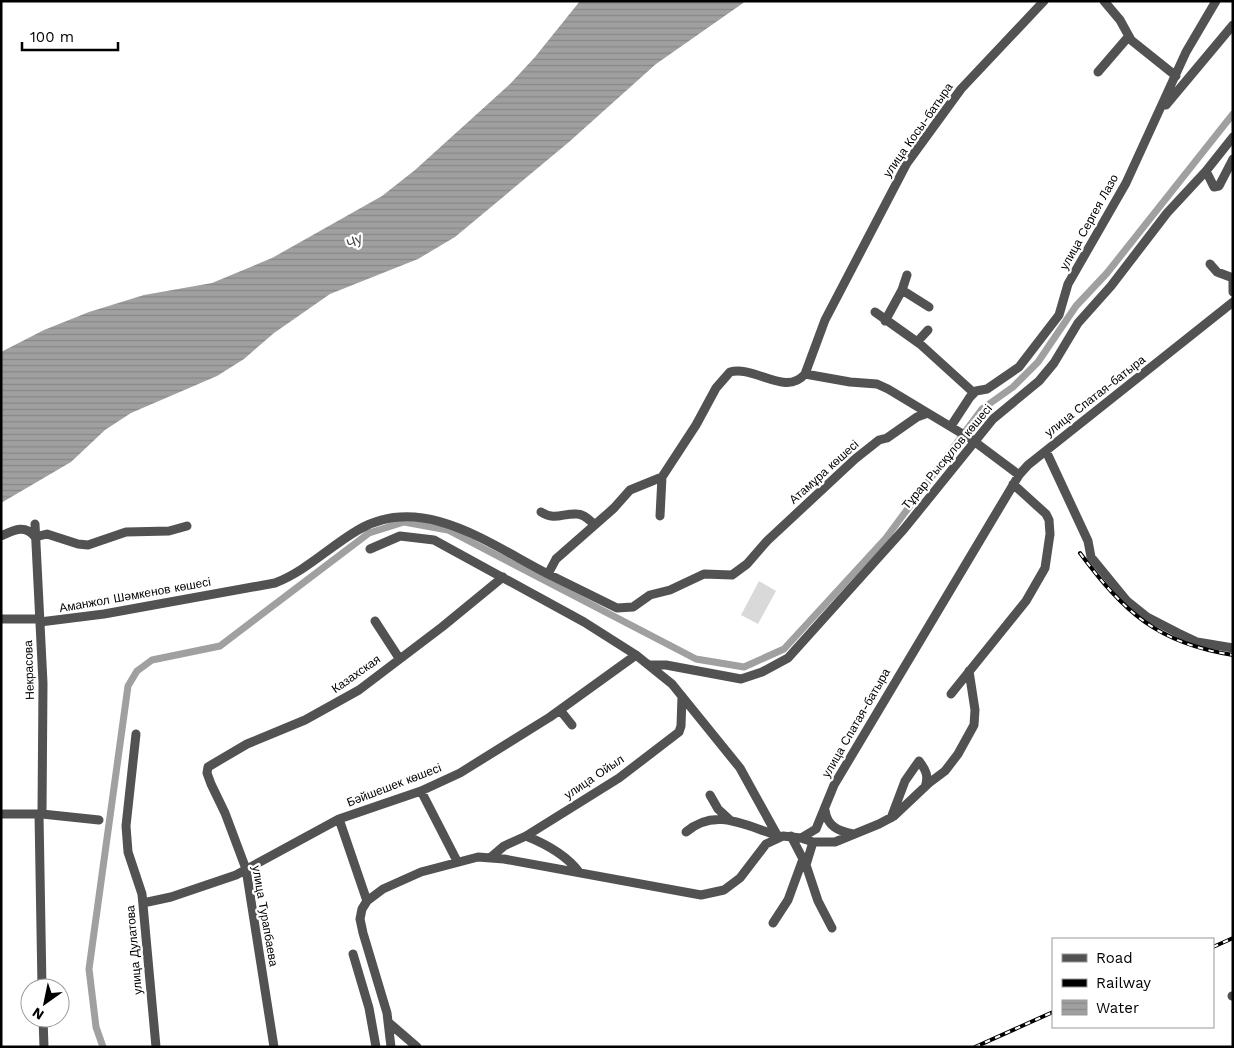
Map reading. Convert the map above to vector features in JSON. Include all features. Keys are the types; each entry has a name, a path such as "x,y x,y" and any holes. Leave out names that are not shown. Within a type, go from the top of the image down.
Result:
{"street":[{"name":"улица Косы-батыра","path":"805,374 825,320 907,164 961,88 1044,1"},
{"path":"1104,1 1120,20 1129,36 1176,76"},
{"name":"улица Сергея Лазо","path":"974,393 987,389 1019,367 1059,314 1068,284 1126,183 1186,52 1216,1"},
{"path":"1159,114 1233,25"},
{"path":"1098,72 1129,36"},
{"name":"Тұрар Рысқұлов көшесі","path":"650,665 666,665 741,679 762,672 788,658 904,529 973,440 993,419 1039,381 1054,363 1078,323 1111,286 1167,213 1206,171 1233,137"},
{"path":"1206,171 1211,185 1214,188 1219,186 1233,159"},
{"path":"1210,264 1217,272 1227,278 1233,278"},
{"path":"885,321 902,290 907,275"},
{"path":"1233,282 1233,292"},
{"path":"902,290 929,307"},
{"name":"улица Спатая-батыра","path":"367,901 383,889 421,872 478,857 579,872 702,895 724,890 740,878 766,844 816,829 834,785 1019,475 1046,451 1233,302"},
{"path":"875,312 885,321 917,342 974,393 953,427"},
{"path":"917,342 928,330"},
{"path":"660,516 662,477 696,425 716,388 730,372 744,370 787,383 800,380 805,374 850,382 877,384 953,427 1019,475"},
{"name":"Атамұра көшесі","path":"747,564 766,541 848,464 879,440 886,438 917,417 928,413"},
{"path":"1046,451 1088,541 1091,557 1127,601 1147,617 1197,642 1233,648"},
{"path":"548,574 556,559 614,508 630,490 662,477"},
{"path":"951,694 1026,601 1045,568 1050,534 1049,520 1046,514 1013,484"},
{"path":"541,512 559,518 576,514 583,516 594,524"},
{"name":"Аманжол Шәмкенов көшесі","path":"1,619 40,620 95,616 275,583 294,575 358,530 372,523 396,516 441,520 617,608 626,609 650,595 670,590 704,574 732,575 747,564"},
{"name":"Некрасова","path":"35,524 43,692 40,814 42,978"},
{"path":"1,536 18,528 31,532 35,537 47,534 78,544 88,545 126,532 169,531 187,526"},
{"path":"370,549 400,536 426,538 450,547 584,622 650,665 672,684 682,696 740,768 788,836 805,862 818,901 832,928"},
{"name":"Казахская","path":"208,767 247,744 305,720 359,690 503,577"},
{"path":"375,621 399,658"},
{"name":"Бәйшешек көшесі","path":"143,903 179,894 236,875 339,819 421,791 460,773 560,710 636,655"},
{"path":"686,832 709,818 730,820 813,842 835,842 891,818 945,771 958,754 974,725 975,710 969,671"},
{"name":"улица Ойыл","path":"490,858 504,846 526,836 619,778 679,732 682,696"},
{"path":"560,710 572,726"},
{"name":"улица Дулатова","path":"136,734 126,826 128,852 143,903 156,1047"},
{"path":"891,818 905,781 919,761 926,770 928,780 925,787"},
{"name":"улица Турапбаева","path":"208,767 207,773 211,784 225,814 246,869 274,1047"},
{"path":"421,791 457,861"},
{"path":"710,794 718,809 730,820"},
{"path":"825,810 826,818 832,826 853,834"},
{"path":"1,814 40,814 99,820"},
{"path":"339,819 367,901 360,918 388,1022 391,1047"},
{"path":"526,836 572,862 579,872"},
{"path":"773,924 788,900 813,842"},
{"path":"353,954 369,1008 376,1047"},
{"path":"388,1022 417,1047"},
{"path":"43,1028 44,1047"}],"shaded area":[{"path":"759,581 776,591 758,624 741,615"}],"water":[{"name":"Чу","path":"580,1 746,1 656,64 569,142 455,237 418,259 330,294 274,333 244,359 217,376 131,413 105,430 71,462 1,503 1,352 44,330 89,312 144,295 212,283 272,258 382,196 415,170 510,84 535,57"}],"waterway":[{"path":"103,1047 96,1027 89,969 128,686 137,671 152,660 220,646 369,533 404,522 448,530 696,659 744,667 784,649 886,538 982,409 1013,387 1038,362 1076,306 1107,273 1233,114"}],"railway":[{"path":"1080,553 1112,592 1144,622 1183,642 1206,650 1233,655"},
{"path":"1214,947 1233,938"},
{"path":"975,1047 1052,1012"}]}
